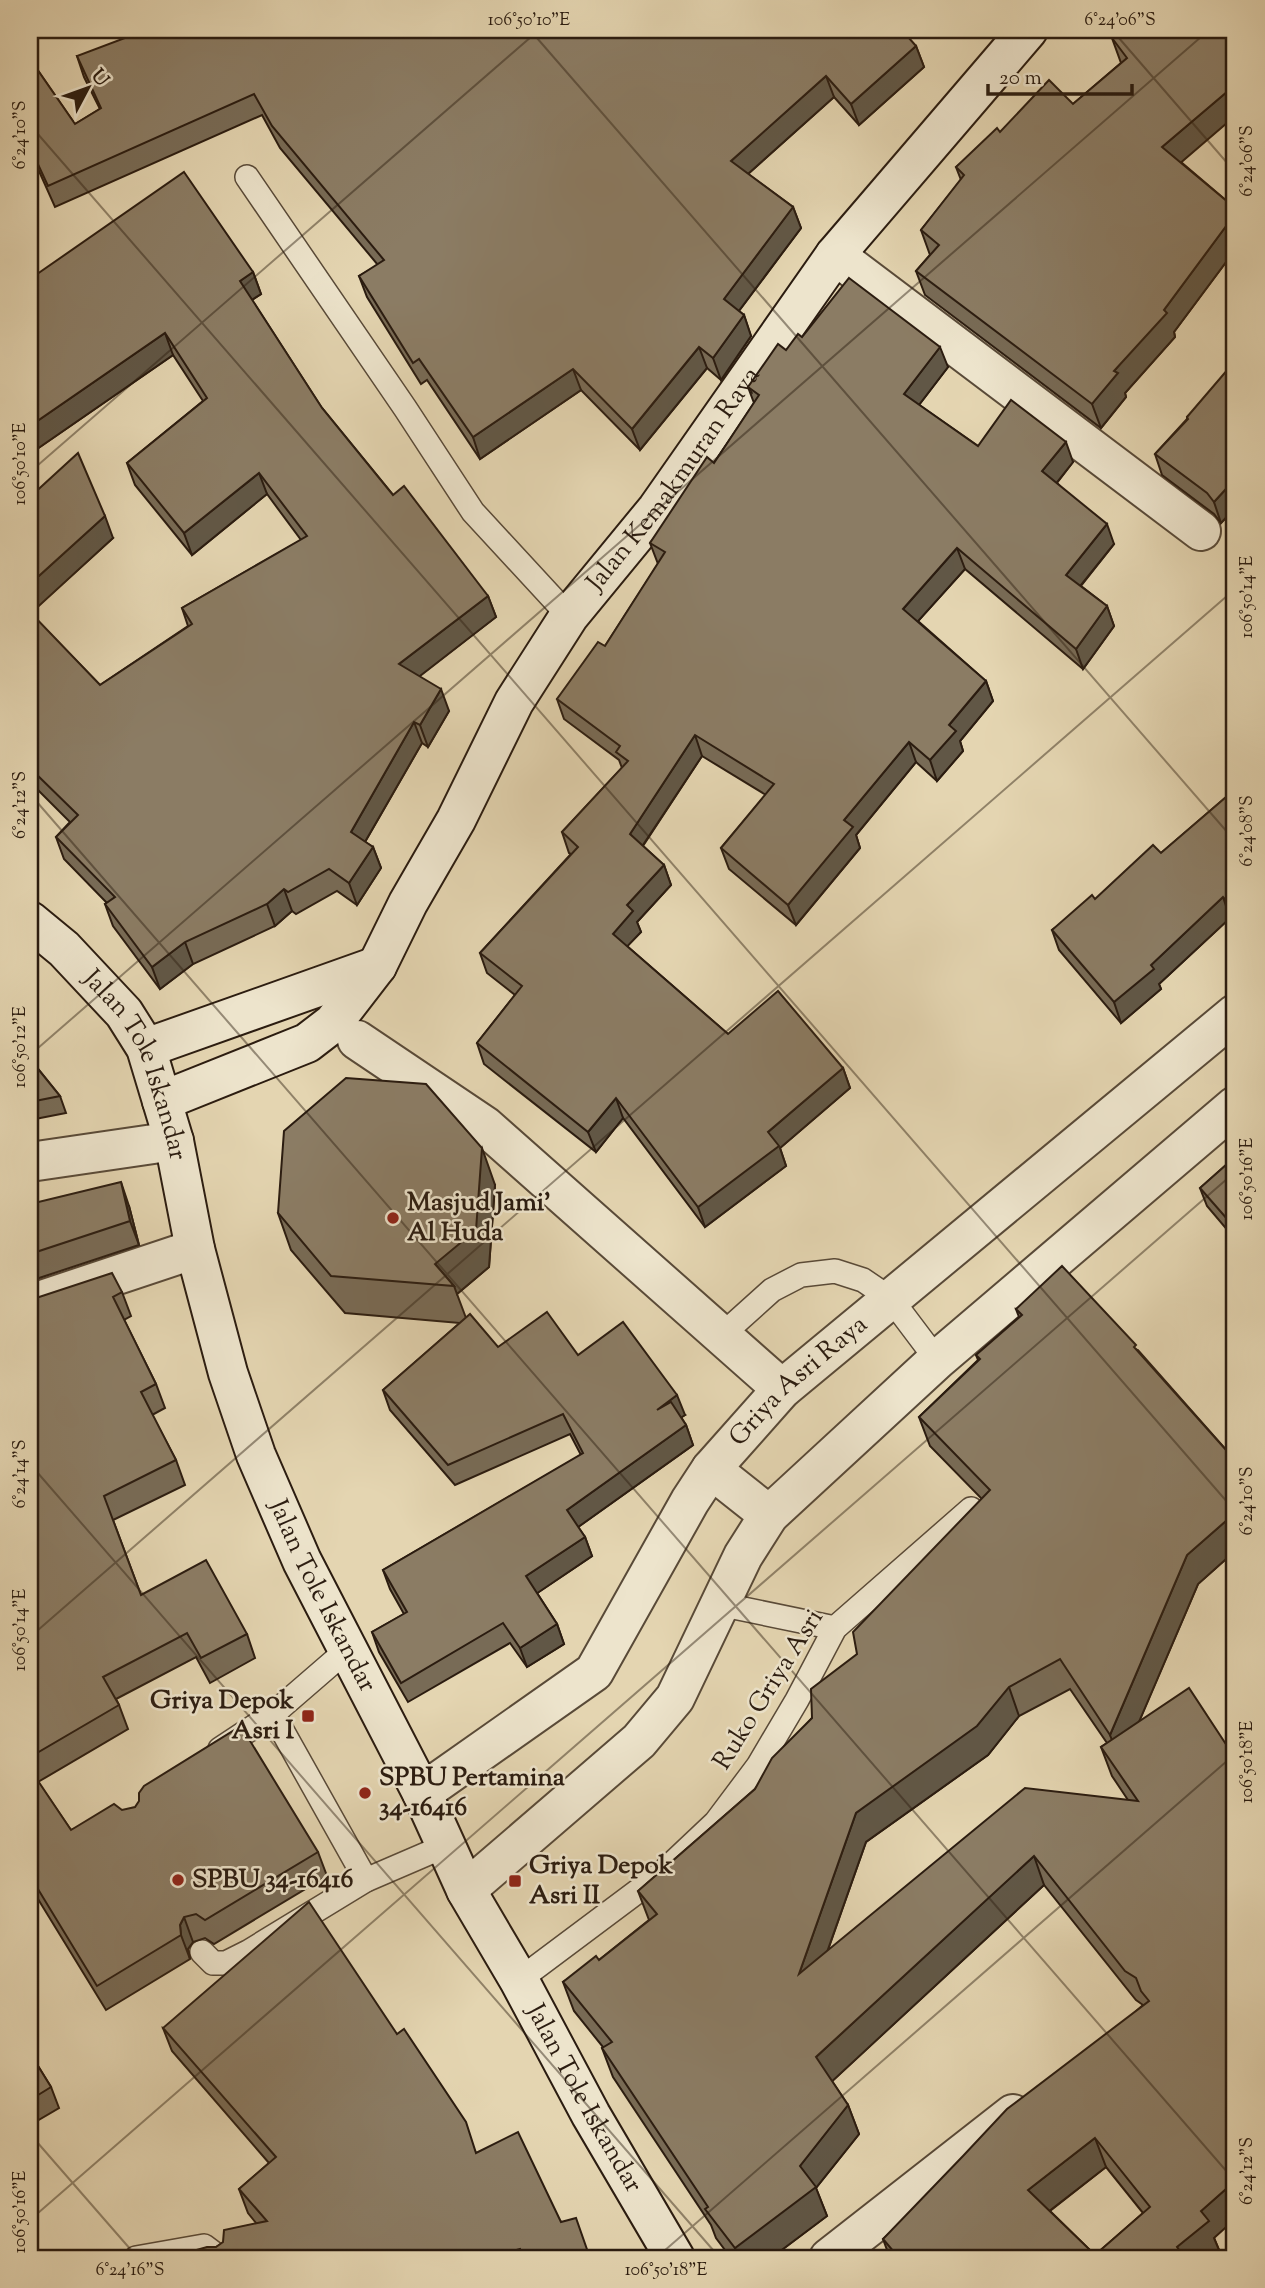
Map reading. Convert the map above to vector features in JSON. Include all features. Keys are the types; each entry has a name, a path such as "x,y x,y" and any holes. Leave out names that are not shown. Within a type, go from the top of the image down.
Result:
{"street":[{"name":"Jalan Kemakmuran Raya","path":"162,1101 307,1043 333,1023 377,966 408,904 456,820 514,702 569,616 657,509 835,255 1028,30"},
{"path":"835,255 1200,531"},
{"name":"Jalan Tole Iskandar","path":"30,921 64,950 124,1013 146,1048 174,1141 195,1249 228,1373 256,1455 302,1561 422,1793 466,1890 519,1980 591,2115 676,2258"},
{"path":"146,1048 377,966"},
{"name":"Griya Asri Raya","path":"422,1793 594,1672 710,1469 782,1388 1235,1014"},
{"path":"358,1040 485,1126 782,1388"},
{"path":"466,1890 639,1741 675,1698 743,1556 769,1516 937,1360 1235,1106"},
{"path":"30,1162 174,1141"},
{"path":"30,1304 195,1249"},
{"path":"710,1469 769,1516"},
{"path":"829,2258 1036,2096"}],"lane":[{"path":"247,177 473,512 569,616"},
{"path":"722,1335 772,1290 802,1275 835,1270 863,1280 891,1299 937,1360"},
{"name":"Ruko Griya Asri","path":"519,1980 662,1872 716,1822 758,1766 835,1628 971,1509"},
{"path":"719,1604 835,1628"},
{"path":"197,1764 273,1714 347,1650"},
{"path":"273,1714 366,1880"},
{"path":"202,1952 214,1963 226,1963 366,1880 445,1846"},
{"path":"136,2258 204,2246 220,2258"}],"building":[{"path":"146,30 902,30 916,46 851,104 826,76 731,161 793,207 724,299 744,315 713,358 699,347 632,429 573,369 473,437 419,359 413,363 359,276 384,260 272,126 254,94 48,186 30,147 30,59 75,124 101,108 77,56"},
{"path":"1122,30 1235,30 1235,85 1162,147 1235,208 1235,214 1164,310 1167,313 1114,371 1118,373 1092,404 916,271 939,245 921,230 964,175 956,167 997,128 1000,132 1049,80 1073,104 1127,58 1112,38"},
{"path":"184,172 253,272 240,281 322,408 393,495 404,486 488,596 399,664 441,689 420,725 414,722 351,832 373,847 349,883 329,869 288,892 284,889 267,904 185,942 152,967 105,904 115,897 56,837 78,815 30,768 30,612 100,685 192,624 182,608 307,536 259,473 184,533 127,463 207,398 165,333 30,426 30,279"},
{"path":"849,278 940,347 904,394 978,446 1011,400 1066,442 1042,471 1107,524 1066,575 1107,606 1076,649 957,548 903,609 986,681 949,725 956,731 930,760 909,742 844,820 853,827 788,905 721,848 774,784 695,735 630,834 664,865 627,905 633,911 613,934 728,1034 778,991 843,1068 768,1132 779,1146 698,1207 616,1098 588,1132 477,1043 522,986 480,953 578,847 562,832 628,761 616,752 620,746 557,699 598,642 605,646 665,552 650,543 707,457 714,463 759,395 748,387 778,344 786,350 798,334 802,337"},
{"path":"1229,368 1235,373 1235,479 1214,502 1207,493 1155,454 1188,419"},
{"path":"78,453 105,516 30,584 30,497"},
{"path":"1235,785 1235,900 1230,905 1223,897 1151,965 1154,969 1114,1002 1052,930 1092,895 1095,899 1153,845 1161,853 1233,791 1230,789"},
{"path":"30,1059 60,1096 30,1102"},
{"name":"Masjud Jami' Al Huda","path":"346,1078 426,1084 482,1148 476,1230 435,1264 454,1286 331,1276 278,1213 284,1131"},
{"path":"1235,1157 1235,1228 1200,1188"},
{"path":"121,1182 130,1221 30,1254 30,1204"},
{"path":"1062,1266 1136,1345 1134,1347 1235,1460 1235,1513 1187,1555 1110,1735 1060,1659 1009,1687 977,1726 856,1813 799,1974 1025,1788 1138,1801 1101,1747 1189,1688 1235,1758 1235,2181 1201,2211 1209,2221 1177,2247 1185,2258 899,2258 883,2239 1007,2109 1149,2001 1136,1978 1125,1971 1034,1856 816,2057 848,2105 800,2166 816,2187 735,2248 705,2209 708,2207 602,2048 612,2042 563,1982 596,1956 599,1960 657,1914 638,1891 755,1789 772,1758 812,1718 811,1689 857,1654 853,1632 990,1490 919,1417 980,1359 976,1355 1022,1315 1016,1309","holes":["1095,2138 1150,2207 1095,2255 1028,2190"]},
{"path":"112,1273 122,1292 113,1297 156,1384 141,1392 176,1460 104,1496 141,1595 206,1560 247,1634 201,1658 187,1633 103,1677 119,1705 30,1757 30,1300"},
{"path":"547,1312 578,1355 623,1322 677,1395 657,1410 671,1402 686,1425 567,1510 585,1537 526,1576 557,1624 520,1648 503,1623 401,1683 372,1632 407,1612 383,1570 583,1453 563,1414 448,1465 383,1390 470,1314 498,1347"},
{"name":"SPBU 34-16416","path":"241,1726 318,1852 205,1920 196,1914 184,1917 180,1925 181,1935 97,1986 30,1876 30,1769 71,1830 114,1804 122,1810 135,1807 144,1786"},
{"path":"309,1902 397,2034 404,2029 466,2122 476,2153 518,2132 561,2222 576,2218 590,2258 523,2258 520,2249 486,2258 168,2258 216,2247 223,2242 224,2230 267,2221 239,2189 276,2157 163,2028"},
{"path":"30,2053 51,2087 30,2100"}],"place":[{"name":"Masjud Jami' Al Huda","path":"393,1218"},
{"name":"Griya Depok Asri I","path":"308,1716"},
{"name":"SPBU Pertamina 34-16416","path":"365,1793"},
{"name":"SPBU 34-16416","path":"178,1880"},
{"name":"Griya Depok Asri II","path":"515,1881"}]}
